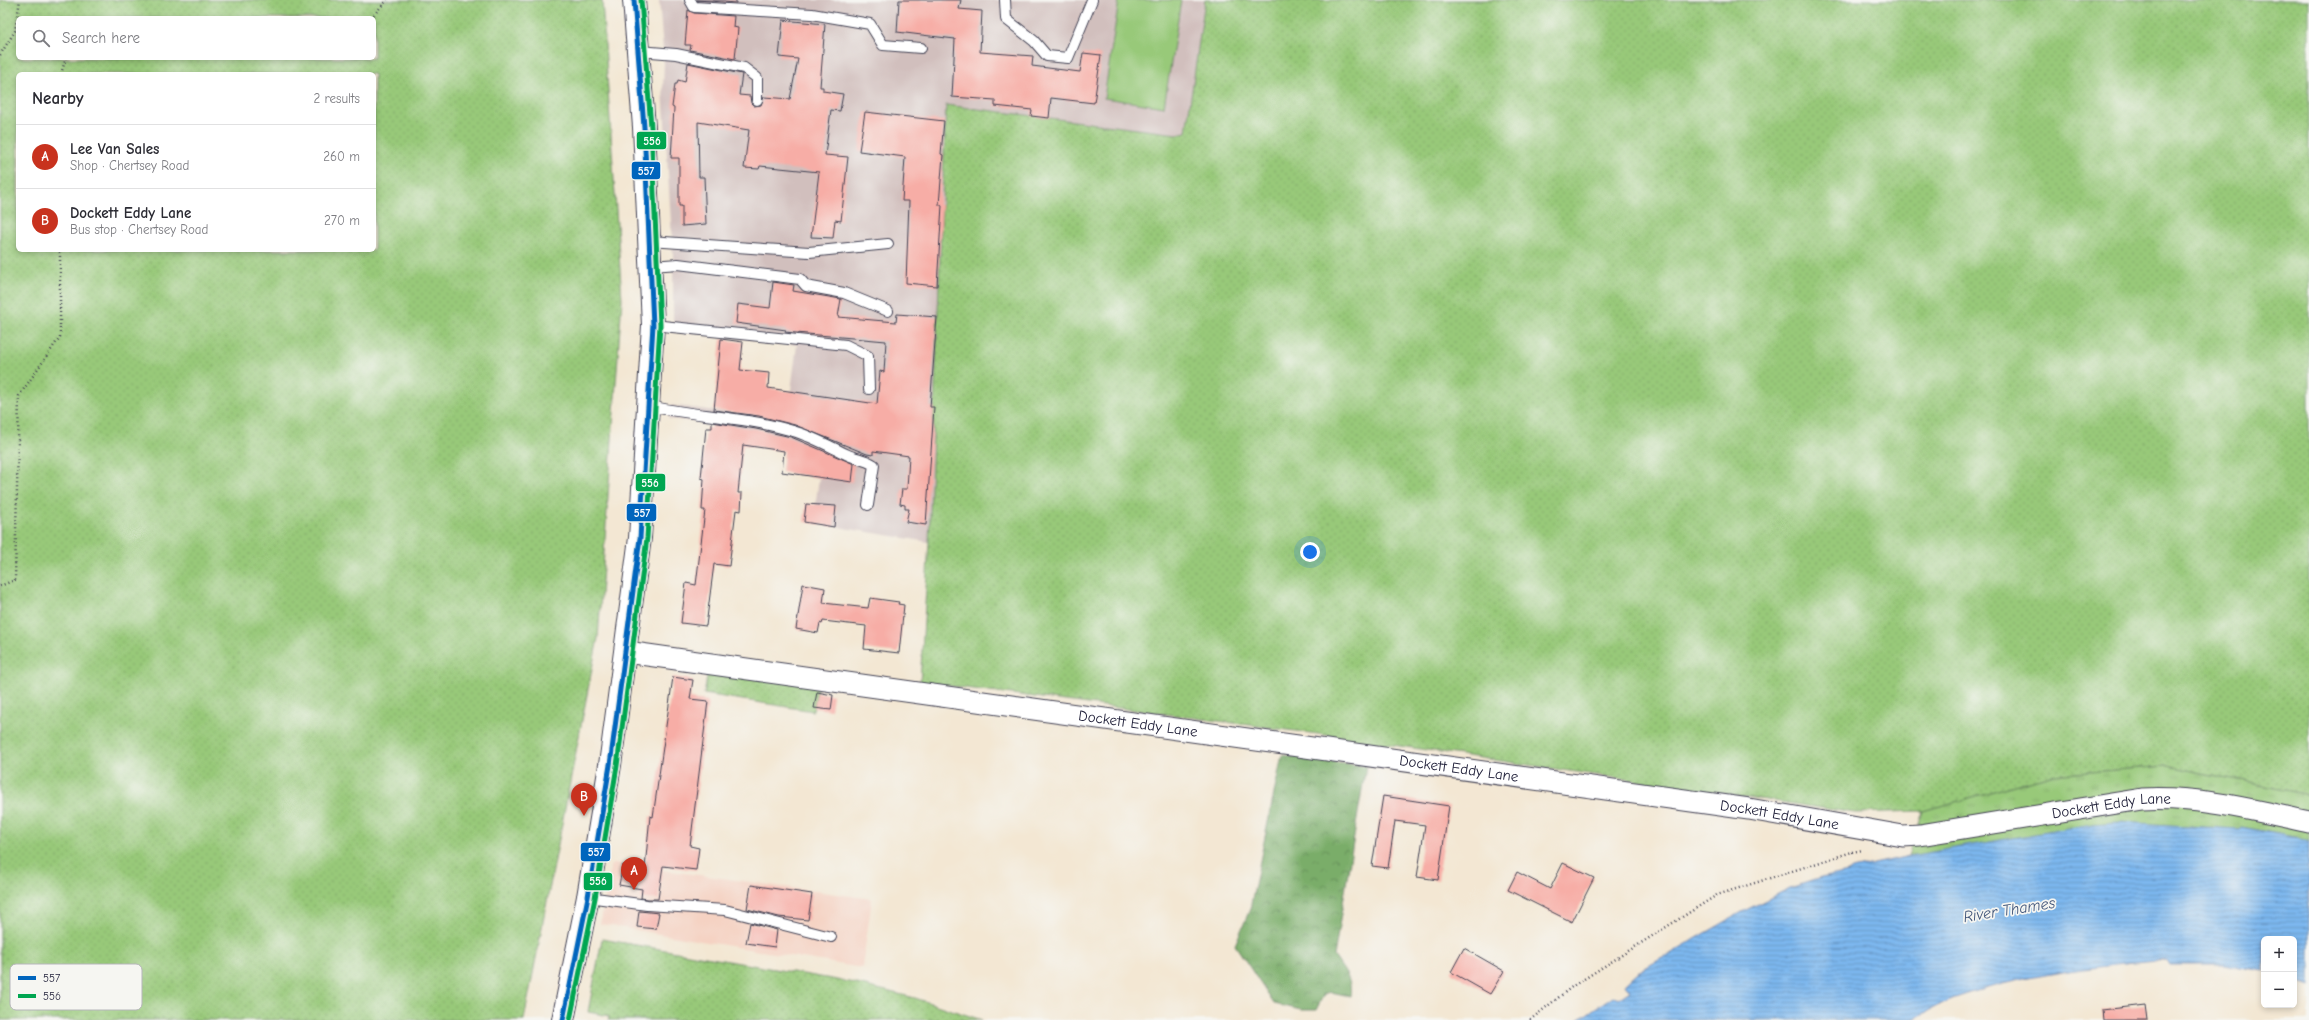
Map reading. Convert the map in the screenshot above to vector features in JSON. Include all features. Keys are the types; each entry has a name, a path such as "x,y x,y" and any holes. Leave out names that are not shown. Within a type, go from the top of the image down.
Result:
{"main road":[{"path":"563,1020 588,897 626,652 640,538 653,325 652,266 639,51 634,0"}],"street":[{"name":"Dockett Eddy Lane","path":"626,652 1742,808 1903,836 1920,836 2142,798 2194,799 2309,822"}],"lane":[{"path":"690,0 694,7 812,14 870,24 883,45 921,48"},
{"path":"1005,0 1006,19 1034,42 1047,56 1068,58 1092,0"},
{"path":"639,51 676,54 744,68 758,78 757,100"},
{"path":"650,241 809,252 888,244"},
{"path":"652,266 678,264 800,279 806,286 844,293 888,311"},
{"path":"653,325 846,345 868,356 869,389"},
{"path":"648,406 676,412 752,421 794,431 850,456 867,460 874,465 868,505"},
{"path":"588,897 647,905 724,910 832,937"}],"path":[{"path":"17,16 20,0"},
{"path":"373,16 387,0"},
{"path":"0,55 15,31 16,25"},
{"path":"62,72 65,60"},
{"path":"0,586 15,580 19,396 60,337 60,252"},
{"path":"1530,1020 1573,986 1717,895 1866,847"}],"shaded area":[{"path":"659,0 1205,0 1186,132 1177,134 946,106 929,542 813,523 819,478 787,473 790,451 764,437 765,430 669,419 669,405 787,420 797,345 673,330 673,257 663,88 664,63"},
{"path":"612,863 872,899 862,968 600,924"}],"green space":[{"path":"0,0 602,0 622,299 598,638 524,1020 0,1020"},
{"path":"1119,0 1181,0 1164,107 1104,98"},
{"path":"1205,0 2309,0 2309,795 2168,766 2051,775 1923,811 1855,813 1318,734 920,682 929,542 946,105 1177,134 1186,132"},
{"path":"708,672 818,685 813,711 704,694"},
{"path":"1282,755 1366,766 1334,956 1349,980 1351,990 1350,996 1331,992 1324,994 1316,1010 1301,1010 1274,1004 1235,945 1250,909"},
{"path":"2168,766 2309,795 2309,840 2241,827 2239,829 1909,856 1923,811 2051,775"},
{"path":"602,939 849,982 915,998 982,1020 608,1020 609,1016 588,1012"}],"water":[{"name":"River Thames","path":"2119,822 2239,829 2241,827 2309,840 2309,985 2297,980 2297,936 2261,936 2261,970 2224,964 2169,964 2167,960 2089,968 1986,988 1948,1001 1912,1020 1578,1020 1613,996 1618,999 1630,991 1625,984 1638,972 1742,912 1790,888 1821,878 1848,872 1852,869 1909,856 2092,824"}],"building":[{"path":"697,0 736,0 736,3"},
{"path":"899,0 961,0 959,9 982,11 980,52 1033,56 1032,66 1080,72 1083,53 1101,55 1094,103 1051,98 1049,118 1031,116 1032,110 995,106 995,100 952,97 955,39 897,32"},
{"path":"688,10 694,13 734,16 733,27 738,28 735,59 690,50 691,45 685,45"},
{"path":"783,20 825,24 820,87 823,87 823,91 843,94 840,111 831,110 825,155 848,157 841,221 835,220 833,238 811,237 819,172 760,166 759,169 744,168 749,130 698,122 699,177 704,177 706,224 682,226 682,206 679,206 679,158 671,158 674,108 672,107 675,84 677,84 678,80 685,82 688,63 742,74 739,95 750,96 751,103 754,106 761,105 764,97 790,99 798,59 779,57"},
{"path":"865,112 944,121 941,154 943,155 939,205 942,205 937,286 906,283 909,201 902,201 905,157 859,151"},
{"path":"773,282 794,285 793,291 841,299 838,317 896,322 897,314 937,317 930,407 934,407 926,525 906,522 909,509 905,509 905,505 900,504 902,489 907,489 909,456 873,451 873,455 867,454 795,425 759,416 714,410 721,339 743,342 740,370 769,373 768,388 877,404 880,371 884,372 886,341 785,332 786,330 736,323 738,304 770,308"},
{"path":"712,422 756,429 791,437 854,464 852,482 782,472 784,451 743,445 738,493 742,493 741,511 736,510 729,566 714,564 706,626 681,623 686,583 696,585 705,510 702,510 704,479 701,478 706,428 712,428"},
{"path":"806,504 836,506 834,527 804,522"},
{"path":"803,584 825,588 823,603 868,608 870,598 899,602 898,604 904,605 899,653 864,649 866,626 823,621 822,624 820,623 818,633 796,629"},
{"path":"673,677 693,680 690,699 708,701 690,846 699,848 696,870 663,866 658,899 648,899 641,898 642,889 619,885 623,865 645,868 650,816 653,817"},
{"path":"817,692 833,695 831,710 814,708"},
{"path":"1383,796 1449,806 1438,880 1417,877 1425,825 1395,821 1388,868 1372,866"},
{"path":"1563,863 1594,878 1572,922 1508,890 1517,872 1550,889"},
{"path":"751,885 812,894 808,920 779,917 747,909"},
{"path":"639,911 659,913 656,929 637,927"},
{"path":"750,923 777,930 775,947 746,943"},
{"path":"1464,948 1504,971 1490,994 1451,972"},
{"path":"2145,1005 2147,1020 2103,1020 2102,1010"}],"transit line":[{"name":"557","path":"563,1020 588,897 610,765 640,538 653,325 644,127 634,0"},
{"name":"556","path":"570,1020 595,898 617,766 647,538 660,325 651,127 641,0"}],"place":[{"name":"Dockett Eddy Lane","path":"584,816"},
{"name":"Lee Van Sales","path":"634,890"}]}
